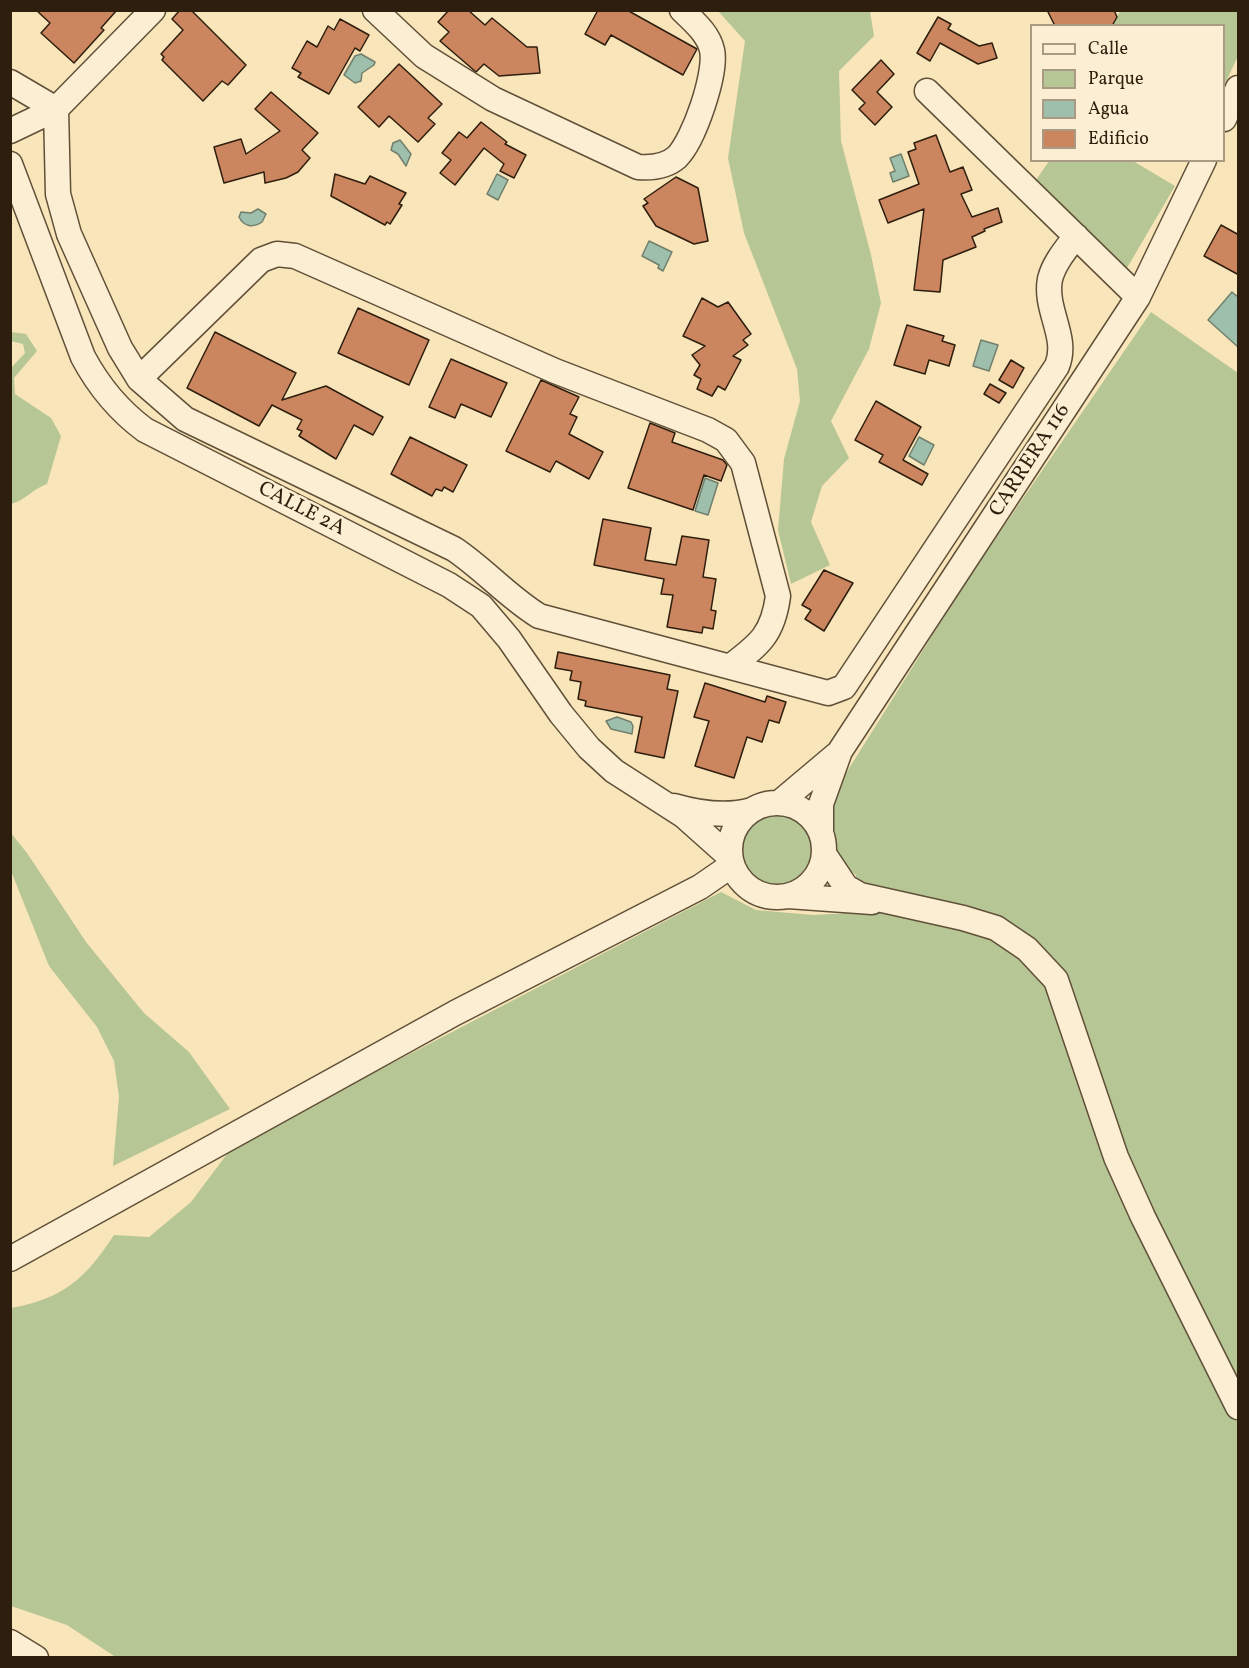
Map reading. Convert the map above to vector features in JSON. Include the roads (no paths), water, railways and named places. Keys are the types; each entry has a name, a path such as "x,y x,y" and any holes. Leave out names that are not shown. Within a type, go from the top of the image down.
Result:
{"street":[{"path":"20,127 56,109 153,10"},
{"path":"375,10 424,56 493,99 638,167 651,168 664,165 677,157 687,142 711,81 714,65 706,34 682,10"},
{"path":"10,82 56,109"},
{"path":"1225,117 1239,88"},
{"path":"927,91 1137,297"},
{"path":"56,109 58,194 69,234 120,348 139,379 185,419 454,549 477,565 520,604 539,615 828,693 844,687 1057,366 1062,346 1050,297 1050,280 1056,263 1076,236"},
{"name":"CARRERA 116","path":"822,843 821,804 840,751 1137,297 1203,162"},
{"name":"CALLE 2A","path":"10,164 83,357 109,398 126,416 145,430 449,585 481,606 509,639 561,714 589,748 614,771 698,826 734,868"},
{"path":"139,379 261,260 277,254 296,256 555,371 708,430 726,440 743,463 778,596 776,616 768,633 731,666"},
{"name":"CARRERA 116","path":"779,803 840,751"},
{"path":"880,902 762,896 734,868 734,831 752,810 765,804 779,803 804,812 846,887 880,902 963,918 996,928 1028,949 1056,980 1116,1157 1143,1217 1239,1407"},
{"name":"CALLE 2A","path":"667,804 691,811 726,813 752,810"},
{"path":"788,896 799,892 816,876 822,843"},
{"path":"10,1259 455,1013 734,868"},
{"path":"10,1642 36,1658"}],"water":[{"path":"361,54 375,62 362,73 361,81 355,83 344,75 355,56"},
{"path":"400,140 411,154 406,166 398,154 391,150 393,143"},
{"path":"901,154 909,176 893,182 890,173 895,171 890,158"},
{"path":"497,174 508,180 498,200 487,194"},
{"path":"258,209 266,214 259,224 246,225 239,217 241,212 251,213"},
{"path":"649,241 672,252 663,271 658,268 659,265 642,256"},
{"path":"1232,292 1238,297 1238,347 1208,320"},
{"path":"981,340 998,345 989,371 973,366"},
{"path":"919,437 934,445 924,465 909,456"},
{"path":"705,478 718,483 708,515 695,511"},
{"path":"617,717 631,722 632,734 611,729 606,721"}]}
